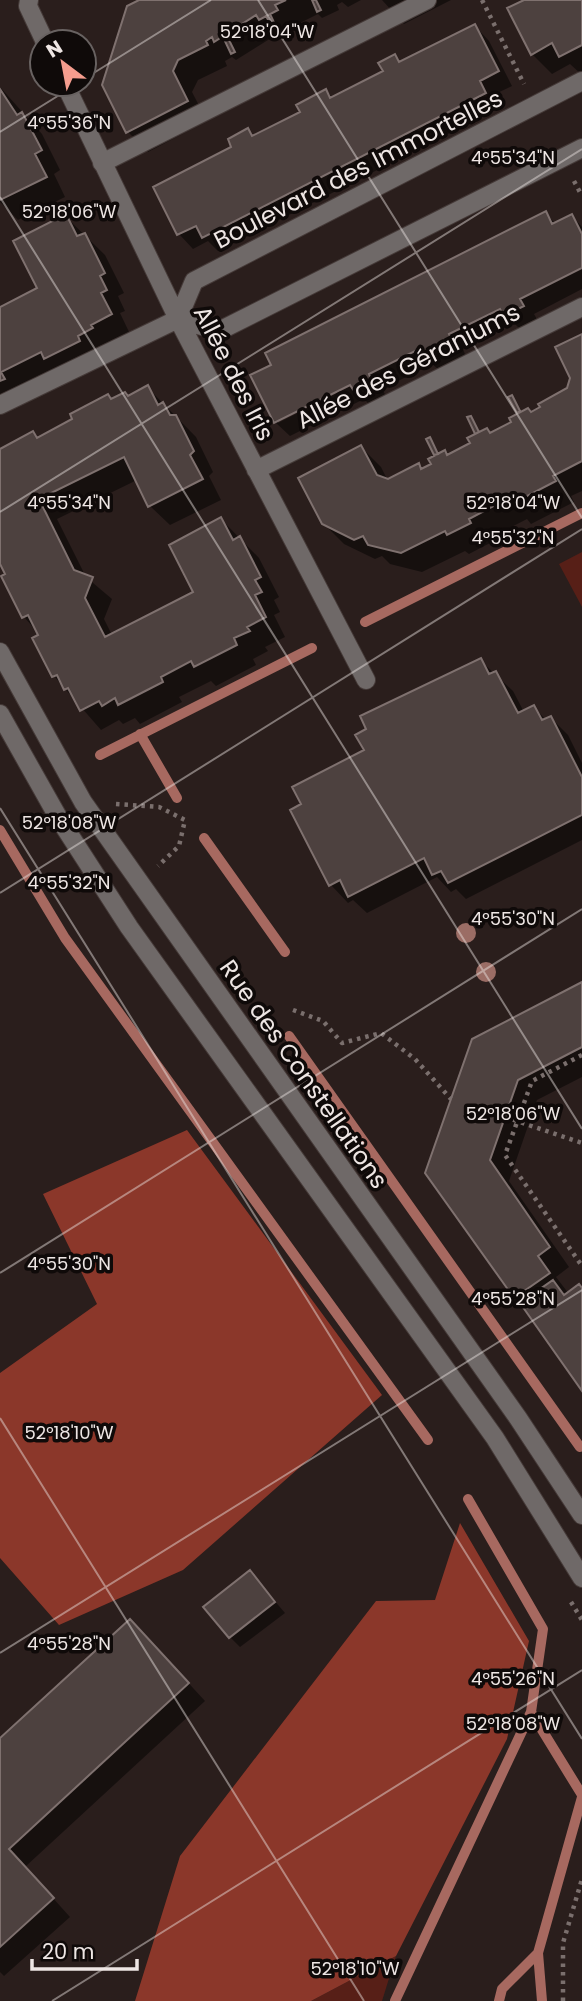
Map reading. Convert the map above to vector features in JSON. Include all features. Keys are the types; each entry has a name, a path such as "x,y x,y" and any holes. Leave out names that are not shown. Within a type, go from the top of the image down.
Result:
{"street":[{"path":"29,0 28,6 38,28"},
{"path":"102,163 427,0"},
{"name":"Boulevard des Immortelles","path":"178,319 194,281 582,81"},
{"name":"Allée des Iris","path":"72,98 178,319 366,680"},
{"path":"0,405 178,319 219,331 582,148"},
{"name":"Allée des Géraniums","path":"256,470 582,307"},
{"name":"Rue des Constellations","path":"0,652 83,802 518,1418 582,1515"},
{"path":"0,714 58,817 136,937 495,1438 582,1578"}],"path":[{"path":"482,0 529,95"},
{"path":"111,795 116,804 159,807 185,820 179,846 158,867 164,877"},
{"path":"293,1010 323,1021 342,1043 381,1033 415,1059 451,1099"},
{"path":"582,1055 532,1081 505,1155 582,1266"},
{"path":"505,1117 582,1143"},
{"path":"563,2001 563,1943 582,1879"}],"shaded area":[{"path":"582,552 582,607 559,564"},
{"path":"187,1130 382,1395 183,1570 59,1625 0,1558 0,1373 97,1304 43,1194"},
{"path":"460,1523 529,1641 507,1739 396,1956 311,2001 135,2001 180,1856 376,1601 435,1600"},
{"path":"396,1956 382,2001 311,2001"}],"building":[{"path":"139,0 286,0 275,5 278,10 259,20 256,15 214,42 212,37 206,41 208,45 178,60 173,71 188,101 126,133 102,85 127,6"},
{"path":"312,0 316,0 321,10 317,12"},
{"path":"524,0 582,0 582,45 559,57 552,43 531,55 507,8"},
{"path":"270,14 278,31 275,33 266,16"},
{"path":"475,24 499,71 480,81 486,93 202,238 196,226 177,235 153,187 231,147 228,139 248,128 252,136 300,112 296,105 326,89 330,98 383,71 378,63 395,54 399,62"},
{"path":"227,36 235,52 231,54 223,37"},
{"path":"0,89 17,115 22,112 42,150 35,154 47,177 0,200"},
{"path":"546,211 552,224 572,214 582,234 582,268 520,299 524,306 504,316 500,309 449,334 453,342 423,357 419,349 369,374 372,382 354,391 350,385 274,423 250,375 271,365 265,353"},
{"path":"66,214 77,236 85,233 105,273 100,276 107,290 101,293 112,314 91,325 93,328 78,336 80,341 44,359 41,352 1,372 5,379 0,381 0,307 37,288 13,241"},
{"path":"582,334 582,461 553,476 556,481 510,505 507,499 469,519 471,523 447,535 445,531 401,553 368,545 363,536 354,540 322,524 298,478 361,445 377,475 388,479 419,463 421,469 431,464 428,459 445,450 447,455 470,443 467,438 487,428 490,433 511,422 509,418 528,408 531,412 540,407 538,404 567,388 570,378 555,347"},
{"path":"148,385 158,405 163,402 170,415 176,415 194,451 190,455 203,479 148,507 124,457 39,499 74,570 93,577 85,598 105,637 193,592 169,545 221,517 233,540 240,536 261,577 255,580 262,592 255,595 266,617 247,627 250,631 234,638 237,645 194,667 191,661 161,677 163,682 118,705 115,698 102,706 99,701 80,711 68,688 64,690 57,675 52,677 32,638 38,635 28,615 22,618 1,576 5,574 0,564 0,449 33,431 37,438 72,419 70,414 108,394 111,399 125,392 128,396"},
{"path":"512,395 520,411 517,413 508,397"},
{"path":"471,416 479,432 475,434 467,417"},
{"path":"430,437 438,454 434,455 426,439"},
{"path":"481,658 489,674 496,671 518,713 534,705 542,720 551,716 582,777 582,815 448,883 441,871 432,875 424,858 348,897 340,880 329,886 290,810 301,804 292,787 364,750 355,735 366,729 360,716"},
{"path":"582,982 582,1047 518,1080 490,1160 550,1247 538,1256 550,1273 514,1298 425,1173 472,1039"},
{"path":"553,1280 564,1295 579,1284 582,1288 582,1391 520,1303"},
{"path":"250,1570 275,1602 229,1638 203,1607"},
{"path":"130,1619 189,1683 9,1849 54,1898 0,1947 0,1738"}],"waterway":[{"path":"365,622 582,513"},
{"path":"100,755 312,648"},
{"path":"140,734 177,798"},
{"path":"0,830 65,938 428,1440"},
{"path":"204,838 285,952"},
{"path":"289,1036 580,1447"},
{"path":"395,2001 531,1712 543,1629 468,1499"},
{"path":"531,1712 582,1795"},
{"path":"542,2001 538,1953 582,1797"},
{"path":"499,2001 502,1989 538,1953"}]}
